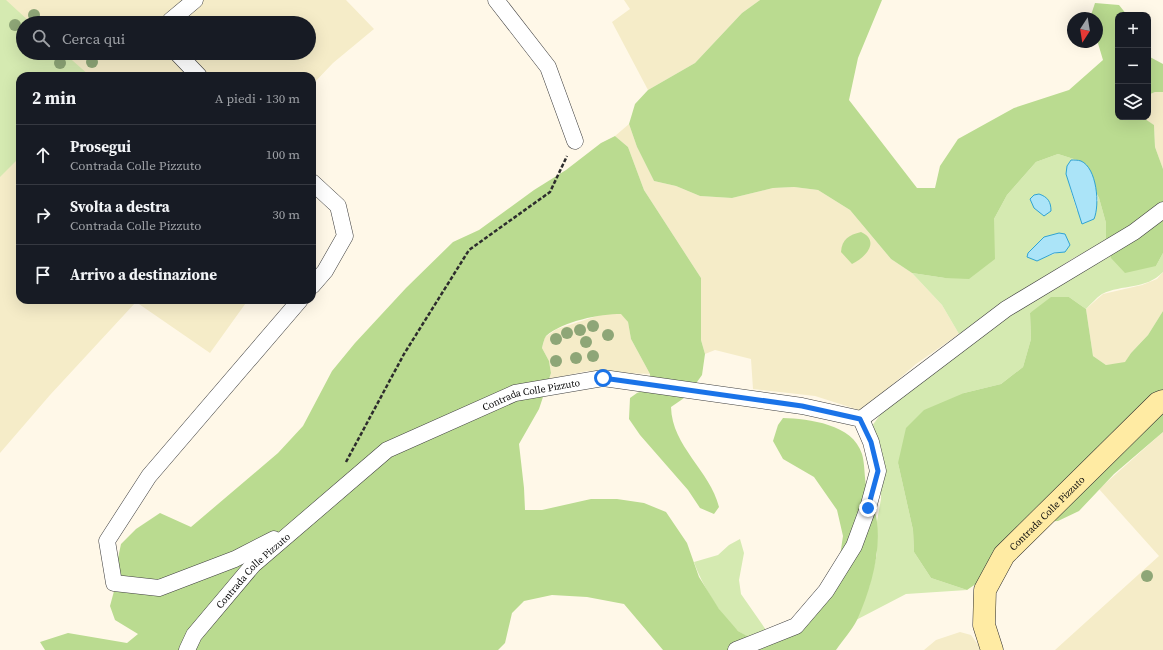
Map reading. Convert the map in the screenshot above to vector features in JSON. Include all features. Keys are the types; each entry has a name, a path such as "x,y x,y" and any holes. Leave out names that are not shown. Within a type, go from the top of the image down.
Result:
{"street":[{"path":"176,16 195,0"},
{"path":"496,0 548,67 575,141"},
{"path":"184,60 195,72"},
{"path":"316,186 338,206 345,236 325,271 316,281"},
{"path":"736,650 796,626 826,591 854,546 868,508 878,471 871,442 860,419 1006,309 1134,232 1163,210"},
{"path":"297,304 149,476 107,541 114,583 159,588 235,559 297,528"},
{"name":"Contrada Colle Pizzuto","path":"187,650 194,635 253,565 387,450 515,393 603,378 802,406 860,419"},
{"name":"Contrada Colle Pizzuto","path":"992,650 984,625 985,590 1004,555 1158,403 1163,401"}],"path":[{"path":"344,464 404,354 469,250 550,192 575,141"}],"shaded area":[{"path":"0,0 187,0 171,16 16,16 16,60 179,60 189,72 16,72 16,304 134,304 50,395 0,453"},
{"path":"201,0 346,0 374,29 333,63 316,81 316,72 201,72 190,60 316,60 316,16 185,16"},
{"path":"624,0 760,0 742,13 695,63 648,90 612,22 630,9"},
{"path":"1163,92 1163,169 1155,147 1154,125 1145,120 1151,120 1151,94"},
{"path":"629,124 637,147 654,181 676,186 700,196 732,198 773,188 794,187 818,190 850,210 891,259 912,273 942,305 959,334 916,364 862,411 815,396 753,389 751,359 715,350 705,354 701,340 701,278 644,190 628,147 615,136"},
{"path":"1163,272 1163,311 1148,335 1131,353 1125,363 1106,365 1093,356 1086,309 1103,294 1142,285 1157,279"},
{"path":"139,304 245,304 210,353"},
{"path":"603,314 622,314 628,322 631,339 650,374 587,371 549,379 551,373 549,361 542,348 545,337 557,329"},
{"path":"1163,432 1163,650 1055,650 1159,556 1099,489"},
{"path":"960,632 971,635 982,650 924,650 936,640"}],"green space":[{"path":"0,0 6,0 23,16 16,16 16,60 72,60 85,72 16,72 16,161 0,177"},
{"path":"760,0 882,0 858,58 849,100 917,188 935,188 940,166 958,139 1014,108 1069,90 1103,60 1099,48 1103,48 1103,12 1092,12 1095,3 1119,5 1125,12 1115,12 1115,120 1146,120 1154,125 1155,147 1163,169 1163,253 1156,266 1125,273 1111,258 1106,238 1106,223 1099,198 1080,161 1058,154 1036,162 1007,195 994,219 995,259 969,279 945,278 912,273 891,259 850,210 818,190 794,187 773,188 732,198 700,196 676,186 654,181 637,147 629,124 635,104 648,90 695,63 742,13"},
{"path":"1151,58 1163,64 1163,92 1151,94"},
{"path":"615,136 628,147 644,190 701,278 701,340 705,354 702,375 687,396 671,407 673,421 678,434 684,446 708,481 719,507 714,514 700,508 688,490 640,435 629,419 630,398 637,393 648,389 650,374 631,339 628,322 621,314 603,315 572,322 553,331 545,337 542,348 549,361 551,373 539,409 519,444 525,510 542,510 591,499 617,499 644,503 666,512 687,543 699,577 719,609 738,631 763,645 792,632 840,556 843,536 837,510 814,477 783,459 773,441 778,425 783,418 805,420 829,425 850,436 857,444 862,454 866,486 877,522 878,534 876,559 870,585 862,609 855,624 836,650 663,650 624,604 587,597 552,595 524,601 512,613 505,643 498,650 45,650 40,642 68,633 127,643 138,634 115,620 110,606 117,580 117,563 121,544 136,529 160,513 191,527 278,453 303,426 332,371 355,343 406,288 453,242 479,230 534,190 566,170 601,143"},
{"path":"1058,154 1077,160 1071,160 1067,166 1070,188 1077,211 1098,201 1097,195 1106,223 1106,241 1072,259 959,334 942,305 912,273 945,278 994,259 994,219 1007,195 1036,162","holes":["1044,237 1060,252 1045,257 1027,257 1028,253"]},
{"path":"861,232 870,240 869,249 862,258 852,264 841,252 843,244 847,238"},
{"path":"1109,250 1156,266 1163,253 1163,272 1149,282 1102,294 1086,309 1069,297 1030,313 1031,339 1023,367 1001,384 964,393 898,463 913,530 914,552 931,578 967,590 906,594 856,620 869,587 877,554 877,521 881,499 881,461 872,426 893,397 1001,317"},
{"path":"1051,297 1069,297 1086,309 1093,356 1106,365 1125,362 1131,353 1148,335 1163,311 1163,397 996,570 967,590 931,578 914,552 913,530 898,463 906,428 924,410 964,393 1001,384 1023,367 1031,339 1030,313"},
{"path":"1163,405 1163,432 1114,474 1079,511 1058,521 1043,522"},
{"path":"740,539 744,553 739,580 741,594 773,640 763,645 738,631 718,609 694,562 718,555 729,545"}],"water":[{"path":"1071,160 1081,161 1086,165 1091,171 1096,187 1097,205 1094,219 1082,224 1066,174 1067,166"},
{"path":"1039,194 1047,198 1050,205 1051,211 1044,216 1034,208 1030,199 1034,195"},
{"path":"1059,233 1065,234 1070,245 1065,252 1054,253 1037,261 1027,257 1028,253 1044,237"}],"route":[{"path":"603,378 663,385 802,406 860,419 871,442 878,471 868,508"}]}
